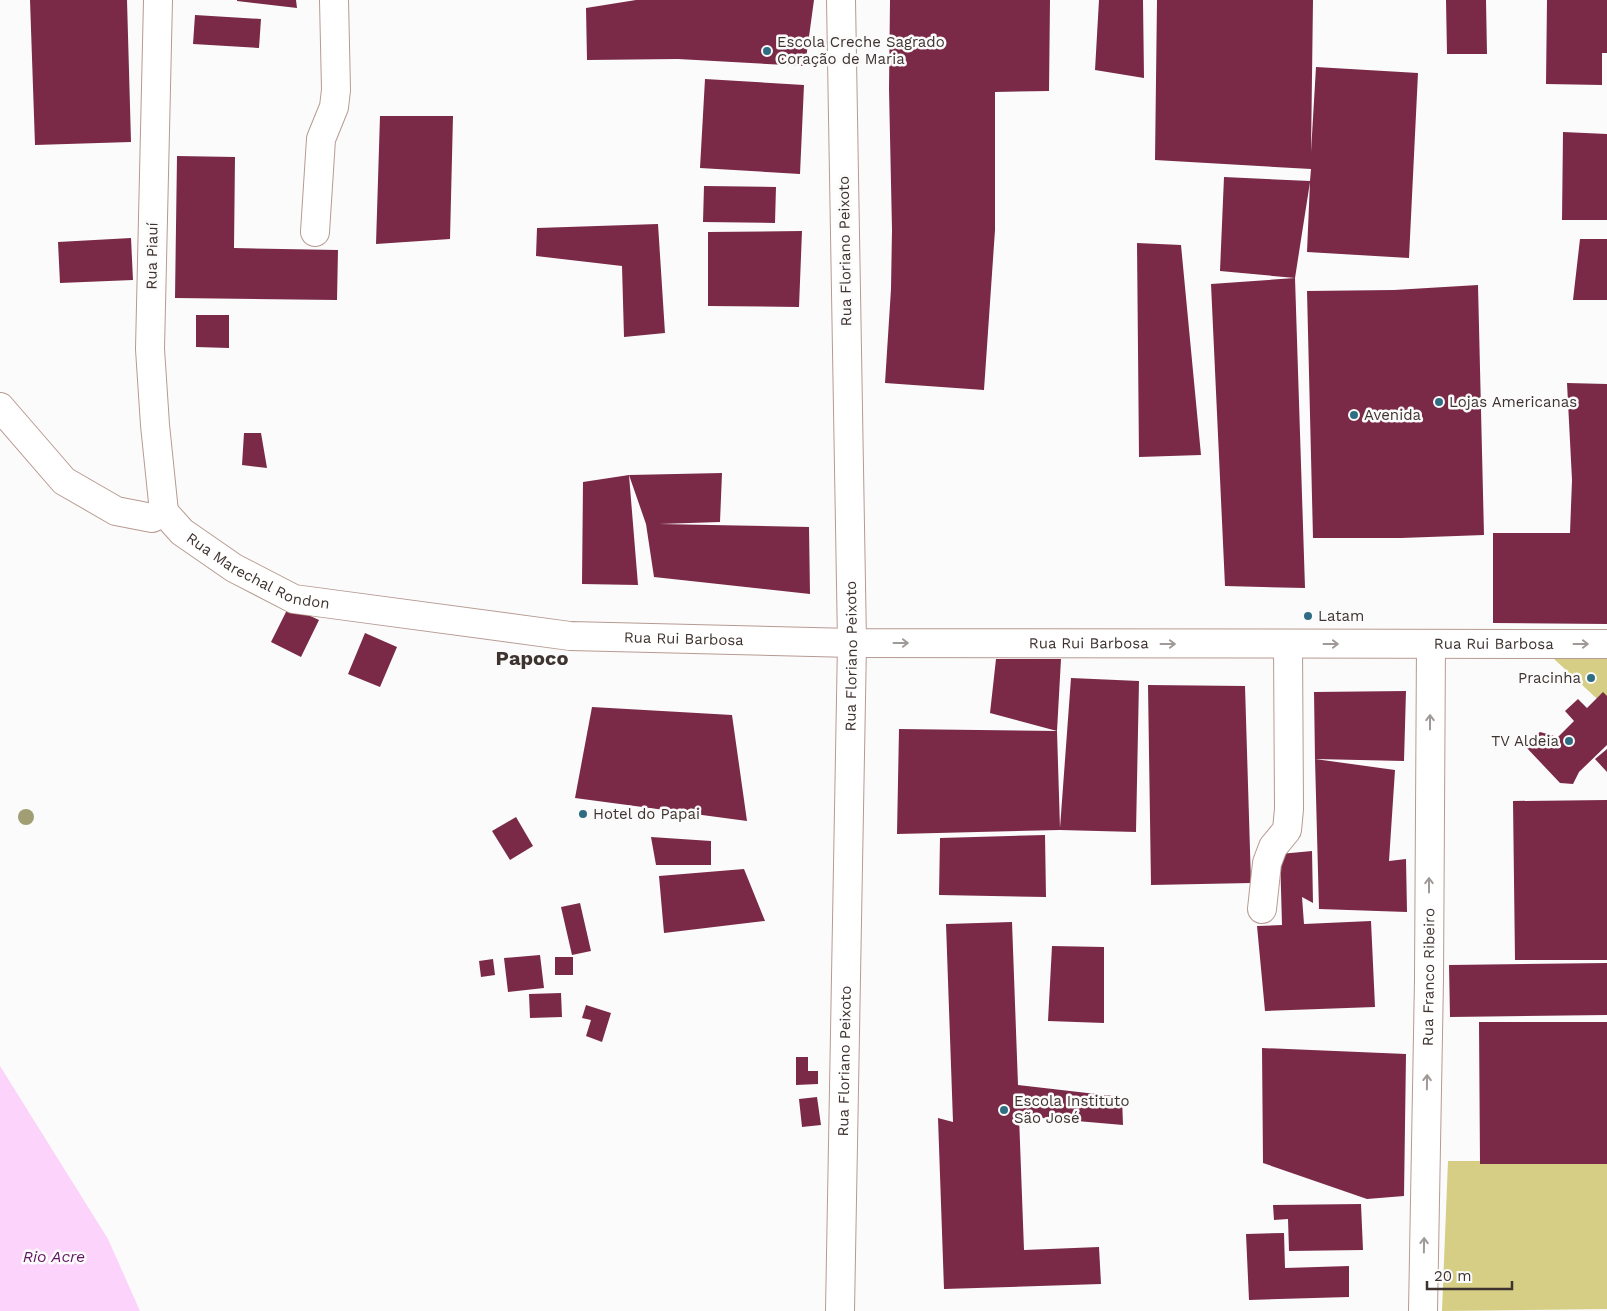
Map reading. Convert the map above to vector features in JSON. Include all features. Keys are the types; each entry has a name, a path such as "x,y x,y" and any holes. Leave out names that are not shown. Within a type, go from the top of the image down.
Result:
{"street":[{"name":"Rua Piauí","path":"158,0 150,349 155,425 164,512"},
{"path":"315,232 322,139 334,107 336,90 334,0"},
{"name":"Rua Floriano Peixoto","path":"840,0 852,643 840,1311"},
{"path":"0,407 64,481 116,511 152,518 164,512"},
{"name":"Rua Marechal Rondon","path":"164,512 182,532 234,568 294,599 570,636"},
{"name":"Rua Rui Barbosa","path":"570,636 852,643 1607,644"},
{"path":"1262,909 1267,863 1273,847 1287,830 1289,808 1288,644"},
{"name":"Rua Franco Ribeiro","path":"1423,1311 1429,979 1431,644"}],"shaded area":[{"name":"Pracinha","path":"1540,646 1607,648 1607,708"},
{"path":"1448,1161 1607,1161 1607,1309 1442,1311"}],"water":[{"name":"Rio Acre","path":"0,1066 108,1239 140,1311 0,1311"}],"building":[{"path":"30,0 127,0 131,142 35,145"},
{"path":"296,0 297,8 237,1"},
{"path":"636,0 814,0 805,66 678,59 587,60 586,8"},
{"path":"890,0 1050,0 1049,91 995,92 995,230 984,390 885,383 891,289 892,230 889,89"},
{"path":"1099,0 1143,0 1144,78 1095,70"},
{"path":"1157,0 1313,0 1311,152 1316,67 1418,73 1409,258 1307,252 1310,182 1295,278 1220,271 1224,177 1310,181 1311,169 1155,160"},
{"path":"1446,0 1486,0 1487,54 1447,54"},
{"path":"1547,0 1607,0 1607,53 1602,53 1602,85 1546,84"},
{"path":"195,15 261,19 259,48 193,44"},
{"path":"705,79 804,85 800,174 700,168"},
{"path":"380,116 453,116 450,239 376,244"},
{"path":"1563,132 1607,134 1607,220 1562,220"},
{"path":"177,156 235,157 234,248 338,250 337,300 175,298"},
{"path":"704,186 776,187 775,223 703,222"},
{"path":"658,224 665,333 624,337 622,266 536,256 537,228"},
{"path":"802,231 799,307 708,306 708,232"},
{"path":"131,238 133,280 60,283 58,242"},
{"path":"1580,239 1607,239 1607,300 1573,300"},
{"path":"1137,243 1181,245 1201,455 1139,457"},
{"path":"1295,278 1305,588 1225,586 1211,284"},
{"path":"1478,285 1484,535 1401,538 1313,538 1307,291 1394,290"},
{"path":"196,315 229,315 229,348 196,347"},
{"path":"1567,383 1607,384 1607,624 1493,623 1493,533 1570,533 1572,480"},
{"path":"244,433 261,433 267,468 242,465"},
{"path":"722,473 720,522 659,524 809,527 810,594 654,577 646,524 629,475"},
{"path":"629,475 638,585 582,584 583,482"},
{"path":"289,606 319,620 301,657 271,642"},
{"path":"365,633 397,647 380,687 348,674"},
{"path":"996,659 1061,659 1057,731 990,713"},
{"path":"1071,678 1139,681 1136,832 1060,830 897,834 899,729 1057,731 1060,828"},
{"path":"1148,685 1245,686 1251,883 1151,885"},
{"path":"1406,691 1404,761 1315,759 1314,692"},
{"name":"TV Aldeia","path":"1603,692 1607,696 1607,745 1579,772 1573,784 1560,783 1525,746 1540,732 1558,737 1574,721 1565,711 1578,699 1587,708"},
{"path":"592,707 732,715 747,821 575,798"},
{"path":"1607,749 1607,772 1595,759"},
{"path":"1315,759 1395,770 1389,861 1406,859 1407,912 1319,909"},
{"path":"1607,800 1607,960 1515,960 1513,801"},
{"path":"516,817 533,846 510,860 492,831"},
{"path":"1045,835 1046,897 939,895 940,838"},
{"path":"651,837 711,841 711,865 656,865"},
{"path":"1312,851 1313,903 1302,897 1304,924 1371,921 1375,1007 1265,1011 1257,926 1282,925 1280,854"},
{"path":"744,869 765,921 664,933 659,876"},
{"path":"580,903 591,951 572,955 561,907"},
{"path":"1012,922 1018,1085 1122,1097 1123,1125 1019,1116 1024,1250 1099,1247 1101,1284 944,1289 938,1118 953,1122 946,924"},
{"path":"1052,946 1104,947 1104,1023 1048,1021"},
{"path":"540,955 544,988 508,992 504,958"},
{"path":"555,957 573,957 573,975 555,975"},
{"path":"493,959 495,975 481,977 479,961"},
{"path":"1607,963 1607,1015 1450,1017 1449,965"},
{"path":"561,993 562,1017 530,1018 529,994"},
{"path":"586,1005 611,1013 602,1042 586,1036 591,1020 582,1018"},
{"path":"1479,1022 1607,1022 1607,1164 1480,1164"},
{"path":"1262,1048 1406,1054 1404,1196 1367,1199 1263,1163"},
{"path":"796,1057 808,1057 808,1071 818,1071 818,1084 796,1085"},
{"path":"817,1097 821,1125 802,1127 799,1099"},
{"path":"1361,1204 1363,1250 1289,1251 1288,1219 1274,1220 1273,1205"},
{"path":"1284,1233 1285,1268 1349,1266 1349,1297 1249,1300 1246,1234"}],"place":[{"name":"Escola Creche Sagrado Coração de Maria","path":"767,51"},
{"name":"Lojas Americanas","path":"1439,402"},
{"name":"Avenida","path":"1354,415"},
{"name":"Latam","path":"1308,616"},
{"name":"Pracinha","path":"1591,678"},
{"name":"TV Aldeia","path":"1569,741"},
{"name":"Hotel do Papai","path":"583,814"},
{"name":"Escola Instituto São José","path":"1004,1110"}],"district":[{"name":"Papoco","path":"532,658"}]}
